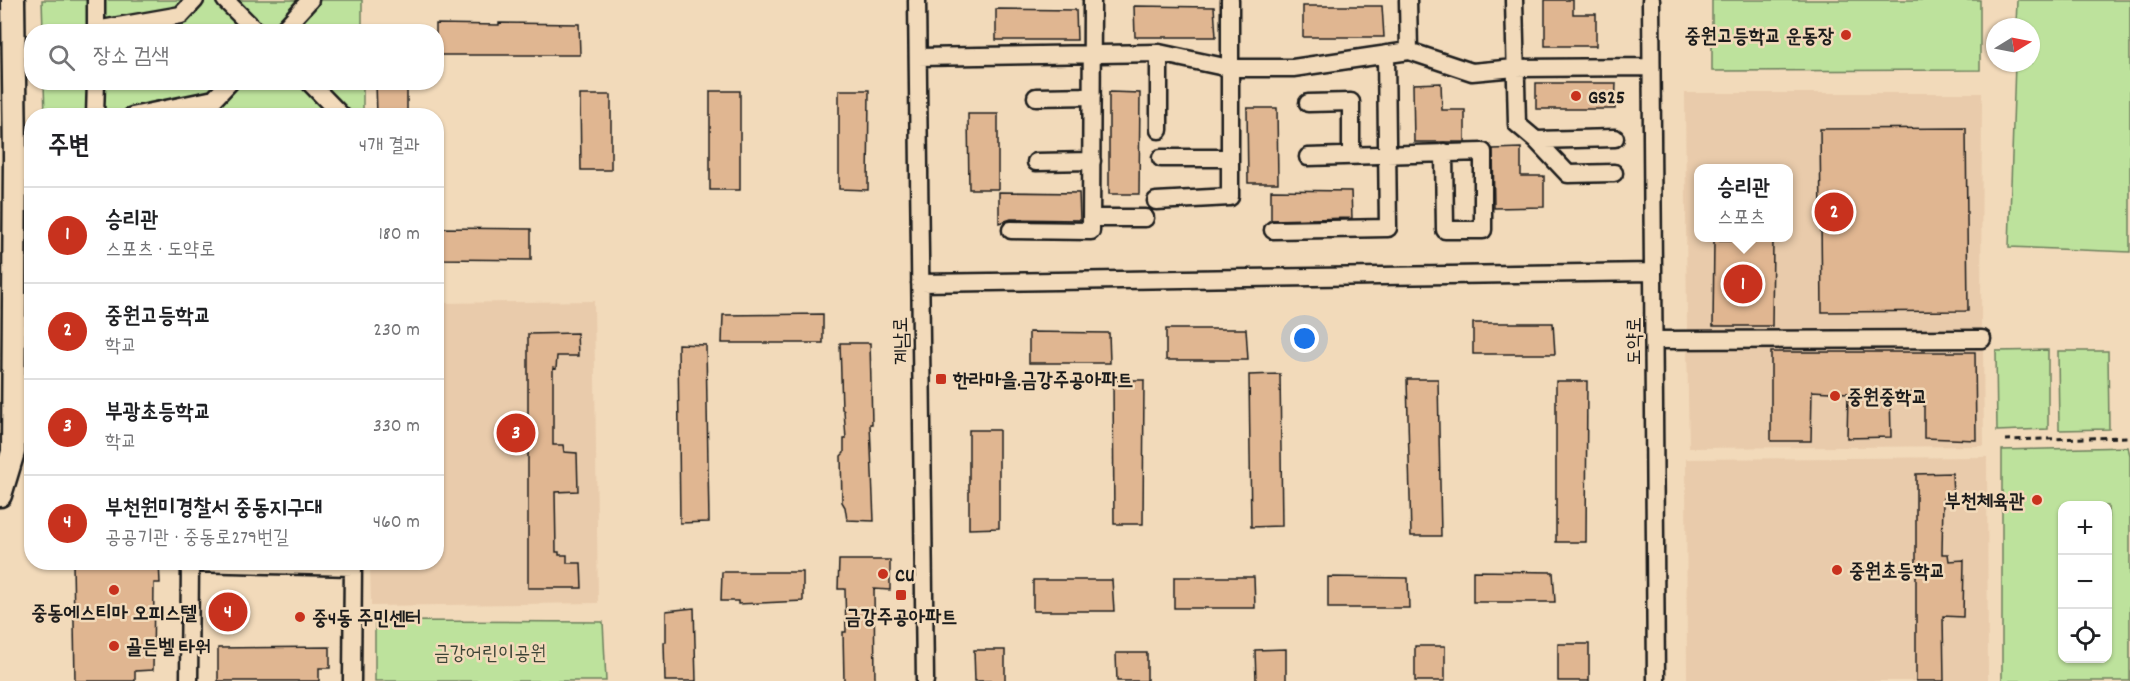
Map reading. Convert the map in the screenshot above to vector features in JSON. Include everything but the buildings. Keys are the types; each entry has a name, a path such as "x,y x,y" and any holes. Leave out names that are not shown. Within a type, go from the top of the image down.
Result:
{"street":[{"path":"0,495 13,452 23,157 13,0"},
{"path":"96,0 96,24"},
{"path":"134,24 182,15 195,0"},
{"path":"225,0 249,24"},
{"path":"288,24 310,0"},
{"name":"계남로","path":"917,0 925,681"},
{"path":"1011,230 1091,231 1092,0"},
{"path":"1156,201 1230,197 1230,0"},
{"path":"1408,0 1409,51"},
{"path":"1514,0 1516,124 1536,140 1568,174 1614,173"},
{"name":"도약로","path":"1651,0 1656,681"},
{"path":"918,57 1159,53 1229,68 1293,68 1409,51 1472,72 1515,68 1651,67"},
{"path":"1159,53 1159,130"},
{"path":"1273,230 1388,228 1386,54"},
{"path":"95,108 96,90"},
{"path":"171,108 214,99 222,90"},
{"path":"317,90 334,108"},
{"path":"1036,98 1092,96"},
{"path":"1308,103 1351,102 1351,154"},
{"path":"1536,140 1615,138"},
{"path":"1308,157 1351,154 1484,152 1483,230 1444,230 1444,153"},
{"path":"1161,158 1229,158"},
{"path":"1036,162 1092,161"},
{"path":"1091,218 1145,218"},
{"path":"920,283 1653,272"},
{"path":"1654,340 1982,339"},
{"path":"189,681 190,570"},
{"path":"352,570 352,681"}],"path":[{"path":"2005,440 2130,438"}],"shaded area":[{"path":"1685,93 1982,93 1981,330 1687,333"},
{"path":"594,301 598,603 371,606 370,570 444,570 444,303"},
{"name":"중원중학교","path":"1687,345 1983,345 1984,446 1689,448"},
{"name":"중원초등학교","path":"1987,457 1988,681 1687,681 1686,459"}],"green space":[{"path":"42,0 362,0 362,24 43,24"},
{"name":"중원고등학교 운동장","path":"1712,0 1980,0 1980,70 1712,71"},
{"path":"2017,0 2130,0 2130,252 2009,247 2015,72 2040,72 2040,18 2016,18"},
{"path":"44,90 363,90 363,108 45,108"},
{"path":"2048,350 2048,429 1997,431 1996,351"},
{"path":"2058,351 2108,351 2109,429 2059,430"},
{"path":"2128,447 2130,455 2130,681 2002,681 2002,450"},
{"name":"금강어린이공원","path":"375,621 603,622 606,681 375,681"}],"place":[{"name":"중원고등학교 운동장","path":"1846,35"},
{"name":"GS25","path":"1576,96"},
{"name":"중원고등학교","path":"1834,212"},
{"name":"승리관","path":"1743,284"},
{"name":"한라마을.금강주공아파트","path":"941,379"},
{"name":"중원중학교","path":"1835,396"},
{"name":"부광초등학교","path":"516,433"},
{"name":"부천체육관","path":"2037,500"},
{"name":"중원초등학교","path":"1837,570"},
{"name":"CU","path":"883,574"},
{"name":"중동에스티마 오피스텔","path":"114,590"},
{"name":"금강주공아파트","path":"901,595"},
{"name":"부천원미경찰서 중동지구대","path":"228,612"},
{"name":"중4동 주민센터","path":"300,617"},
{"name":"골든벨 타워","path":"114,646"}]}
